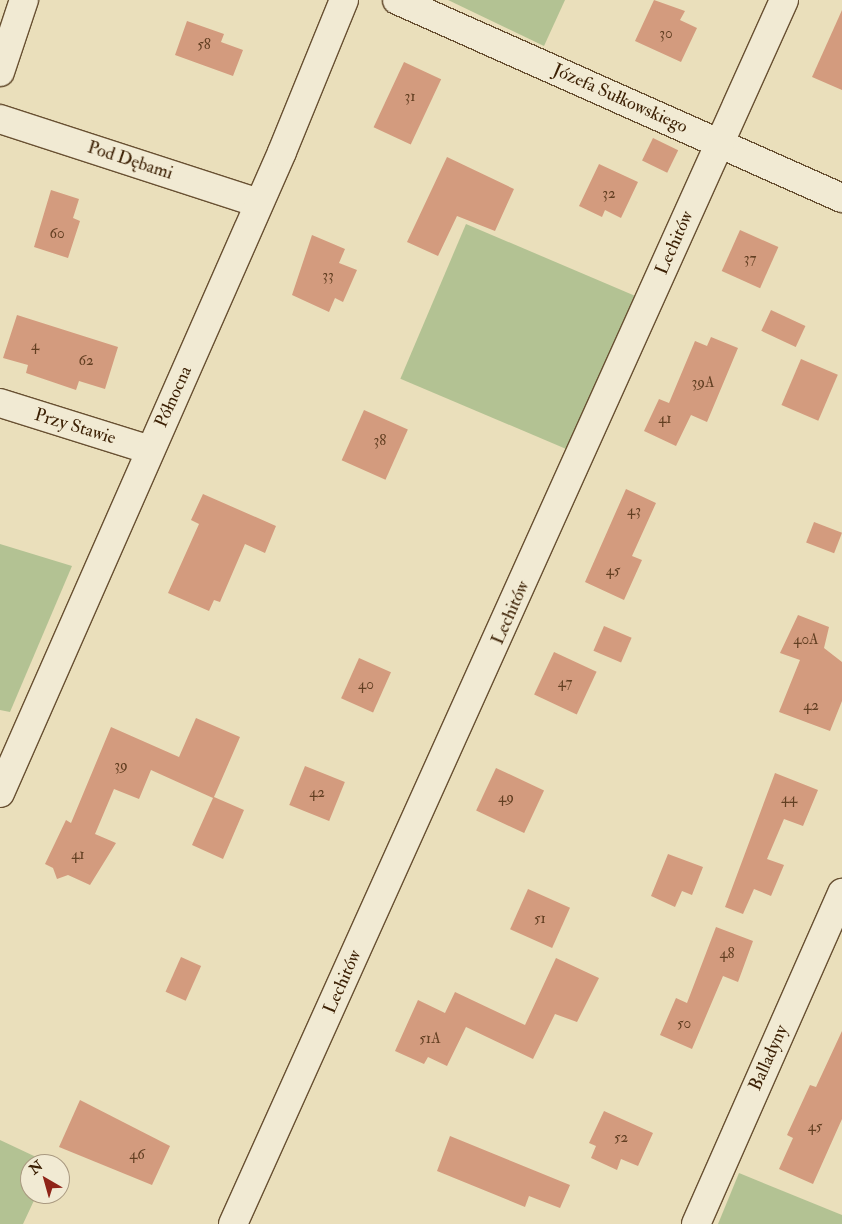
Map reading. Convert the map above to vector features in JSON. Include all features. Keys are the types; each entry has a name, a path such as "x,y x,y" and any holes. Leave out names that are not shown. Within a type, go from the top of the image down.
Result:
{"street":[{"path":"0,72 24,0"},
{"name":"Północna","path":"0,793 260,203 344,0"},
{"name":"Józefa Sułkowskiego","path":"398,0 842,198"},
{"name":"Lechitów","path":"233,1224 784,0"},
{"name":"Pod Dębami","path":"0,119 260,203"},
{"name":"Przy Stawie","path":"0,404 150,450"},
{"name":"Balladyny","path":"696,1224 842,893"}],"green space":[{"path":"448,0 565,0 544,46"},
{"path":"466,224 635,296 570,451 400,379"},
{"path":"0,544 72,566 10,712 0,710"},
{"path":"0,1140 30,1154 20,1154 20,1204 32,1204 23,1224 0,1224"},
{"path":"739,1173 842,1215 842,1224 718,1224"}],"building":[{"path":"654,0 685,11 680,20 697,28 681,62 635,41"},
{"path":"842,10 842,90 812,77"},
{"path":"187,21 224,34 221,42 243,50 233,76 175,55"},
{"path":"404,62 441,79 411,145 374,127"},
{"path":"653,138 678,150 667,173 642,160"},
{"path":"447,157 514,189 495,231 457,216 438,256 407,242"},
{"path":"599,164 638,182 621,218 605,210 602,217 579,206"},
{"path":"51,190 79,199 73,218 80,221 68,258 34,247"},
{"path":"740,230 778,247 760,288 722,271"},
{"path":"312,235 345,249 339,263 357,270 343,302 335,298 329,312 292,295"},
{"path":"771,310 805,326 796,347 761,331"},
{"path":"17,315 118,347 105,389 79,381 76,390 26,373 28,365 3,358"},
{"path":"711,337 738,348 707,422 691,415 676,446 644,431 659,399 669,403 695,341 707,346"},
{"path":"801,359 838,375 818,421 781,405"},
{"path":"364,410 408,430 385,480 342,460"},
{"path":"626,489 656,503 632,556 642,560 624,600 585,582"},
{"path":"203,494 276,526 265,553 245,544 220,602 214,600 209,611 168,593 199,524 191,520"},
{"path":"814,522 842,533 834,553 806,543"},
{"path":"798,615 829,627 824,648 842,662 842,701 830,731 779,712 800,660 780,653"},
{"path":"604,626 632,638 621,663 593,651"},
{"path":"554,652 597,672 577,714 534,695"},
{"path":"359,658 391,672 373,712 341,698"},
{"path":"196,718 240,737 214,797 244,810 223,859 192,845 213,798 151,770 139,799 114,789 95,834 116,843 90,885 68,875 57,879 53,868 45,864 66,820 71,823 111,727 179,757"},
{"path":"305,766 345,782 329,821 289,805"},
{"path":"496,768 544,790 524,833 476,811"},
{"path":"775,773 818,790 803,826 784,819 767,859 784,865 771,896 754,889 743,914 725,907"},
{"path":"668,854 703,867 692,895 682,891 675,907 651,896"},
{"path":"528,889 570,908 552,948 510,929"},
{"path":"716,927 753,941 738,982 723,976 692,1049 660,1035 676,998 687,1003"},
{"path":"181,957 201,966 186,1001 166,992"},
{"path":"556,958 599,978 577,1022 555,1014 533,1059 466,1027 447,1066 428,1057 424,1064 395,1051 418,1000 445,1013 455,992 525,1025"},
{"path":"842,1031 842,1119 813,1184 779,1169 793,1138 787,1135 810,1085 816,1087"},
{"path":"80,1100 170,1146 152,1185 59,1147"},
{"path":"604,1111 653,1133 638,1166 621,1159 617,1170 591,1158 596,1146 589,1143"},
{"path":"450,1136 570,1185 560,1208 529,1196 525,1207 437,1171"}]}
